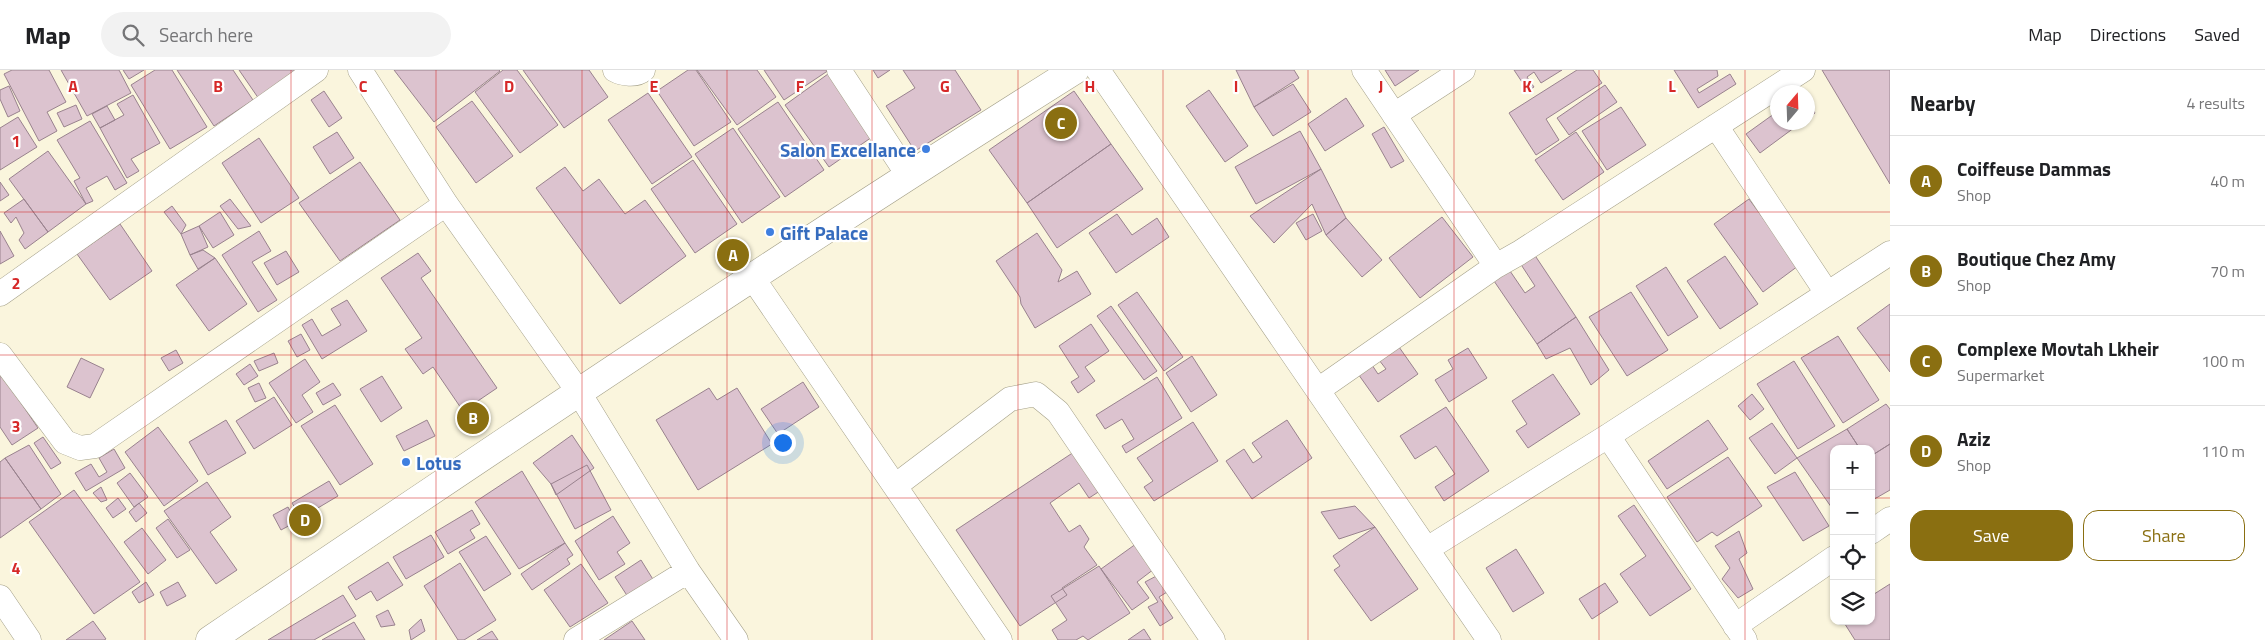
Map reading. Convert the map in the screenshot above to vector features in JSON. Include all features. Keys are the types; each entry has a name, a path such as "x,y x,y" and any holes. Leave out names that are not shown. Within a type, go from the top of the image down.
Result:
{"street":[{"path":"0,294 316,70"},
{"path":"360,70 446,204 578,391 688,571 736,640"},
{"path":"615,70 621,74 640,73 643,70"},
{"path":"839,70 908,175"},
{"path":"210,640 578,391 908,175 1075,70"},
{"path":"1098,70 1489,640"},
{"path":"1364,70 1496,266"},
{"path":"1394,115 1462,70"},
{"path":"1318,390 1496,266 1803,70"},
{"path":"1716,126 1828,293"},
{"path":"0,355 65,442 80,448 95,446 446,204"},
{"path":"1427,549 1608,436 1890,253"},
{"path":"752,277 1000,640"},
{"path":"895,486 1010,400 1036,394 1058,412 1213,640"},
{"path":"1608,436 1740,633 1830,561"},
{"path":"1875,529 1890,519"},
{"path":"576,640 688,571"},
{"path":"0,597 29,640"}],"building":[{"path":"12,70 49,70 66,102 47,112 57,131 39,141 4,74"},
{"path":"61,70 119,70 131,93 87,116"},
{"path":"123,70 144,70 129,79"},
{"path":"155,70 172,70 207,127 170,149 131,85"},
{"path":"177,70 233,70 253,100 214,126"},
{"path":"239,70 302,70 259,99"},
{"path":"394,70 499,70 500,71 434,122"},
{"path":"503,70 517,70 558,125 520,153 475,92"},
{"path":"523,70 589,70 608,97 564,128"},
{"path":"688,70 696,70 731,122 694,146 657,91"},
{"path":"697,70 757,70 776,97 737,125"},
{"path":"764,70 829,70 784,100"},
{"path":"873,70 890,70 878,78"},
{"path":"903,70 955,70 981,110 915,151 886,106 915,88"},
{"path":"1236,70 1294,70 1299,78 1254,107"},
{"path":"1385,70 1419,70 1395,86"},
{"path":"1514,70 1562,70 1541,83 1534,72 1527,77 1534,87 1528,91"},
{"path":"1577,70 1593,70 1602,83 1546,119 1559,140 1536,155 1509,113"},
{"path":"1674,70 1717,70 1718,76 1697,89 1699,93 1730,74 1736,84 1698,108"},
{"path":"1822,70 1890,70 1890,184"},
{"path":"828,74 872,137 829,167 785,105"},
{"path":"1293,84 1311,112 1273,136 1254,107"},
{"path":"1605,85 1617,102 1569,135 1557,118"},
{"path":"9,86 20,111 8,117 0,99 0,90"},
{"path":"1209,90 1248,146 1225,162 1186,106"},
{"path":"324,91 342,118 329,127 311,100"},
{"path":"1074,91 1111,144 1027,203 989,150"},
{"path":"648,93 692,157 652,184 608,120"},
{"path":"133,95 160,143 131,159 139,171 127,178 100,128 124,115 117,104"},
{"path":"1346,98 1364,126 1325,151 1308,124"},
{"path":"472,101 513,156 476,183 436,127"},
{"path":"778,102 824,170 785,197 738,129"},
{"path":"76,105 82,119 64,127 57,113"},
{"path":"107,106 115,120 100,128 92,114"},
{"path":"1621,107 1646,145 1607,170 1582,131"},
{"path":"18,117 37,147 0,170 0,128"},
{"path":"1770,117 1770,130 1791,130 1760,153 1746,134"},
{"path":"90,121 127,183 115,190 107,176 86,188 93,201 86,204 74,181 80,178 57,140"},
{"path":"1384,127 1404,161 1391,168 1372,134"},
{"path":"733,128 780,197 742,223 695,154"},
{"path":"1300,131 1321,169 1256,204 1235,167"},
{"path":"337,132 354,158 330,174 313,147"},
{"path":"1576,132 1604,172 1563,200 1535,160"},
{"path":"259,138 299,198 261,223 222,163"},
{"path":"1111,144 1143,189 1057,248 1027,203"},
{"path":"48,151 86,204 48,232 9,179"},
{"path":"693,160 737,224 695,253 651,189"},
{"path":"360,162 400,220 340,261 299,203"},
{"path":"565,167 583,191 599,179 625,214 645,200 686,256 620,304 536,188"},
{"path":"1321,169 1346,218 1326,235 1312,204 1274,243 1250,216"},
{"path":"0,182 9,195 0,201"},
{"path":"24,199 48,232 25,249 19,240 24,233 16,217 11,223 4,213"},
{"path":"230,199 251,226 238,229 220,206"},
{"path":"1749,199 1798,266 1763,292 1714,224"},
{"path":"172,206 186,225 181,234 164,212"},
{"path":"220,212 234,235 213,248 199,226"},
{"path":"1117,214 1132,235 1157,218 1169,237 1116,273 1089,233"},
{"path":"1313,214 1322,231 1306,240 1296,223"},
{"path":"1442,217 1473,257 1420,298 1389,258"},
{"path":"1346,218 1382,260 1362,277 1326,235"},
{"path":"120,224 152,271 110,300 77,254"},
{"path":"199,226 208,247 190,255 181,234"},
{"path":"0,231 14,256 0,264"},
{"path":"259,231 271,251 252,262 277,300 258,312 222,255"},
{"path":"1037,233 1062,270 1058,282 1077,271 1091,294 1035,328 1021,304 1020,297 996,261"},
{"path":"203,250 215,258 198,269 190,255"},
{"path":"286,251 299,272 277,285 264,263"},
{"path":"418,253 431,271 421,278 497,388 463,411 433,367 423,374 405,349 422,338 381,278"},
{"path":"1534,254 1576,317 1537,344 1494,281 1510,271 1525,293 1535,286 1520,263"},
{"path":"1725,256 1758,304 1720,329 1687,281"},
{"path":"215,258 247,304 209,331 176,285"},
{"path":"1666,267 1698,317 1668,336 1636,286"},
{"path":"1137,292 1183,357 1164,371 1118,305"},
{"path":"1631,292 1668,350 1627,376 1589,317"},
{"path":"347,300 367,331 322,359 302,325 312,319 322,336 341,325 331,309"},
{"path":"1890,304 1890,372 1857,328"},
{"path":"1111,306 1157,371 1144,380 1097,316"},
{"path":"1576,317 1609,370 1591,385 1570,348 1546,359 1537,344"},
{"path":"1091,324 1109,351 1085,367 1095,381 1078,393 1071,382 1079,377 1059,346"},
{"path":"301,334 310,350 297,357 288,341"},
{"path":"1838,336 1879,400 1843,423 1801,358"},
{"path":"1399,347 1418,374 1378,402 1356,371 1370,362 1378,374 1386,369 1379,360"},
{"path":"1468,348 1487,378 1449,402 1435,380 1453,369 1448,360"},
{"path":"176,350 183,363 169,371 161,358"},
{"path":"274,353 278,363 259,371 254,361"},
{"path":"1192,356 1217,395 1191,412 1166,373"},
{"path":"81,358 104,369 90,398 67,387"},
{"path":"305,359 320,382 302,395 313,412 296,423 269,383"},
{"path":"1794,361 1835,426 1798,449 1757,384"},
{"path":"250,364 258,376 244,385 236,374"},
{"path":"0,372 38,428 12,445 0,427"},
{"path":"1553,374 1580,414 1528,448 1516,431 1527,424 1512,401"},
{"path":"382,376 402,408 381,422 360,389"},
{"path":"1157,377 1182,418 1126,453 1122,446 1134,439 1122,419 1105,429 1096,415"},
{"path":"803,382 819,407 778,434 761,409"},
{"path":"259,383 266,398 255,402 248,388"},
{"path":"333,383 341,395 323,405 316,393"},
{"path":"709,388 717,400 737,388 772,444 698,490 656,420"},
{"path":"1752,394 1764,409 1750,420 1738,406"},
{"path":"274,397 292,425 254,449 236,421"},
{"path":"1886,404 1890,409 1890,444 1875,453 1875,445 1857,445 1847,429"},
{"path":"335,405 373,464 340,485 301,426"},
{"path":"1446,407 1489,471 1444,501 1435,487 1455,474 1436,446 1415,459 1400,436"},
{"path":"226,420 246,453 208,475 189,442"},
{"path":"427,420 435,436 404,451 396,436"},
{"path":"1287,420 1312,458 1252,499 1226,461 1244,449 1253,463 1262,457 1252,443"},
{"path":"1708,420 1728,449 1667,489 1648,461"},
{"path":"1193,422 1218,461 1154,501 1144,487 1153,481 1137,458"},
{"path":"1772,423 1797,458 1775,474 1749,438"},
{"path":"158,427 198,481 164,506 125,452"},
{"path":"1847,429 1857,445 1830,445 1830,505 1797,458"},
{"path":"572,435 594,468 556,495 551,484 533,463"},
{"path":"43,437 61,463 51,469 34,443"},
{"path":"1890,444 1890,490 1875,499 1875,490 1875,453"},
{"path":"29,445 61,494 41,509 5,458"},
{"path":"114,449 125,468 86,491 75,473 91,464 99,477 107,472 99,458"},
{"path":"1077,450 1103,489 1089,498 1079,483 1050,503 1069,532 1080,525 1089,539 1084,547 1097,565 1062,588 1067,595 1020,626 956,530"},
{"path":"1728,457 1762,506 1717,536 1712,532 1697,542 1667,497"},
{"path":"5,458 41,509 0,538 0,462"},
{"path":"587,465 611,510 575,529 551,484"},
{"path":"522,471 565,543 519,569 475,502"},
{"path":"1795,472 1829,526 1803,541 1767,487"},
{"path":"130,473 148,497 134,507 117,483"},
{"path":"329,481 338,496 301,518 292,503"},
{"path":"207,482 231,517 210,532 237,570 216,584 164,511"},
{"path":"101,487 107,500 101,502 93,493"},
{"path":"74,490 140,582 94,614 29,522"},
{"path":"118,498 126,509 113,518 106,508"},
{"path":"139,503 147,513 136,522 129,512"},
{"path":"1634,505 1691,589 1650,616 1620,574 1646,556 1618,516"},
{"path":"1355,506 1375,527 1339,539 1321,512"},
{"path":"288,507 296,522 281,530 273,515"},
{"path":"472,510 480,524 470,530 475,538 448,554 435,532"},
{"path":"613,516 630,543 617,552 625,564 599,580 575,541"},
{"path":"168,519 190,550 177,558 156,528"},
{"path":"1375,527 1418,589 1371,621 1334,570 1340,566 1333,556"},
{"path":"142,528 166,560 148,574 124,542"},
{"path":"1739,531 1747,553 1739,559 1753,589 1738,598 1722,579 1730,568 1715,546"},
{"path":"431,535 444,557 406,579 393,557"},
{"path":"486,536 511,574 484,591 459,552"},
{"path":"1140,541 1158,566 1137,582 1149,598 1132,610 1101,569"},
{"path":"565,543 573,555 567,559 570,564 532,590 521,574"},
{"path":"1516,549 1544,593 1513,612 1486,568"},
{"path":"641,560 654,581 628,597 615,577"},
{"path":"388,562 403,585 377,601 371,591 356,600 348,587"},
{"path":"460,563 496,620 464,640 458,640 424,586"},
{"path":"581,564 608,603 570,627 544,590"},
{"path":"1099,566 1130,613 1088,640 1083,636 1076,640 1058,640 1052,630 1067,620 1051,596"},
{"path":"1162,573 1172,589 1159,597 1173,618 1160,626 1148,607 1158,602 1145,582"},
{"path":"146,582 154,595 139,603 132,592"},
{"path":"178,582 186,596 167,606 160,592"},
{"path":"1605,583 1618,602 1592,619 1579,599"},
{"path":"1890,584 1890,640 1855,640 1846,625 1875,625 1875,593"},
{"path":"343,595 356,616 314,640 268,640"},
{"path":"388,610 395,625 381,627 376,616"},
{"path":"421,619 425,631 411,640 409,630"},
{"path":"93,621 106,639 66,640"},
{"path":"632,621 645,640 604,640"},
{"path":"354,622 365,640 322,640"},
{"path":"1144,629 1151,640 1128,640"},
{"path":"492,631 498,640 477,640"}],"place":[{"name":"Complexe Movtah Lkheir","path":"1061,123"},
{"name":"Salon Excellance","path":"926,149"},
{"name":"Gift Palace","path":"770,232"},
{"name":"Coiffeuse Dammas","path":"733,255"},
{"name":"Boutique Chez Amy","path":"473,418"},
{"name":"Lotus","path":"406,462"},
{"name":"Aziz","path":"305,520"}]}
